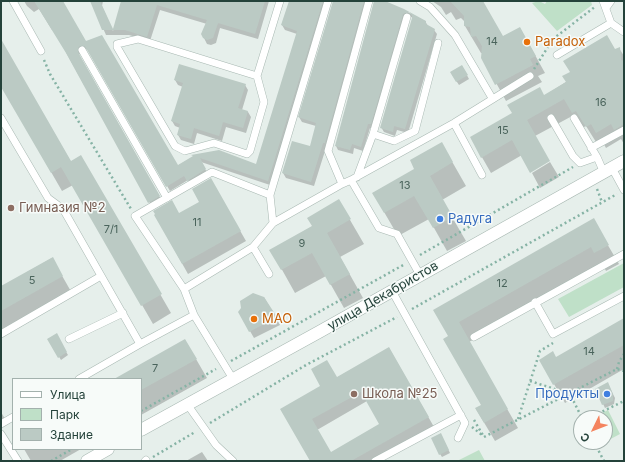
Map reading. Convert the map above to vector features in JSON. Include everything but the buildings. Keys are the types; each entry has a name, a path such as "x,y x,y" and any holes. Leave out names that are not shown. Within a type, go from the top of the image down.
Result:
{"street":[{"name":"улица Декабристов","path":"142,429 624,161"},
{"path":"87,461 106,450"}],"lane":[{"path":"13,1 41,51"},
{"path":"257,76 138,39 118,44 117,47 175,146 186,151 214,143 247,154 250,151 264,102 257,76 280,1"},
{"path":"273,223 270,195 328,1"},
{"path":"342,184 328,151 369,1"},
{"path":"420,1 430,7 455,35 492,98"},
{"path":"603,1 611,23 624,32"},
{"path":"606,8 611,1"},
{"path":"407,17 373,134 354,178 379,228 397,234 420,275"},
{"path":"557,55 611,23"},
{"path":"373,134 394,141 415,131 438,43"},
{"path":"82,50 168,198"},
{"path":"184,289 253,247 273,223 454,123 492,98 530,76"},
{"path":"1,118 48,198 63,209 140,344"},
{"path":"552,118 573,156 580,163 597,157"},
{"path":"574,118 597,157 624,190"},
{"path":"454,123 482,175"},
{"path":"591,148 624,130"},
{"path":"233,379 194,315 184,289 135,216 212,172 270,195"},
{"path":"253,247 269,274"},
{"path":"474,337 624,254"},
{"path":"1,334 101,276"},
{"path":"392,291 466,423 458,438"},
{"path":"535,302 553,334 624,296"},
{"path":"69,339 122,313"},
{"path":"81,378 194,315"},
{"path":"187,404 216,445 233,461"},
{"path":"375,461 461,415"},
{"path":"1,424 12,418"},
{"path":"1,434 18,461"}],"path":[{"path":"530,76 553,39 596,6"},
{"path":"41,51 50,74 135,216"},
{"path":"142,410 412,260 580,163"},
{"path":"146,461 306,365 404,313 624,190"},
{"path":"518,419 540,351 559,340"},
{"path":"618,369 619,362 624,354"},
{"path":"466,423 484,437 618,369 624,371"},
{"path":"530,381 570,394 578,410"},
{"path":"605,410 624,401"},
{"path":"51,461 70,450"},
{"path":"598,450 604,461"}],"green space":[{"path":"539,1 545,4 547,1 591,1 592,5 557,31 532,3"},
{"path":"624,263 624,287 569,317 558,299"},
{"path":"613,420 620,434 613,438"},
{"path":"479,450 485,461 457,461"}],"place":[{"name":"Paradox","path":"527,42"},
{"name":"Гимназия №2","path":"11,208"},
{"name":"Радуга","path":"440,219"},
{"name":"МАО","path":"254,319"},
{"name":"Школа №25","path":"354,394"},
{"name":"Продукты","path":"607,394"}]}
